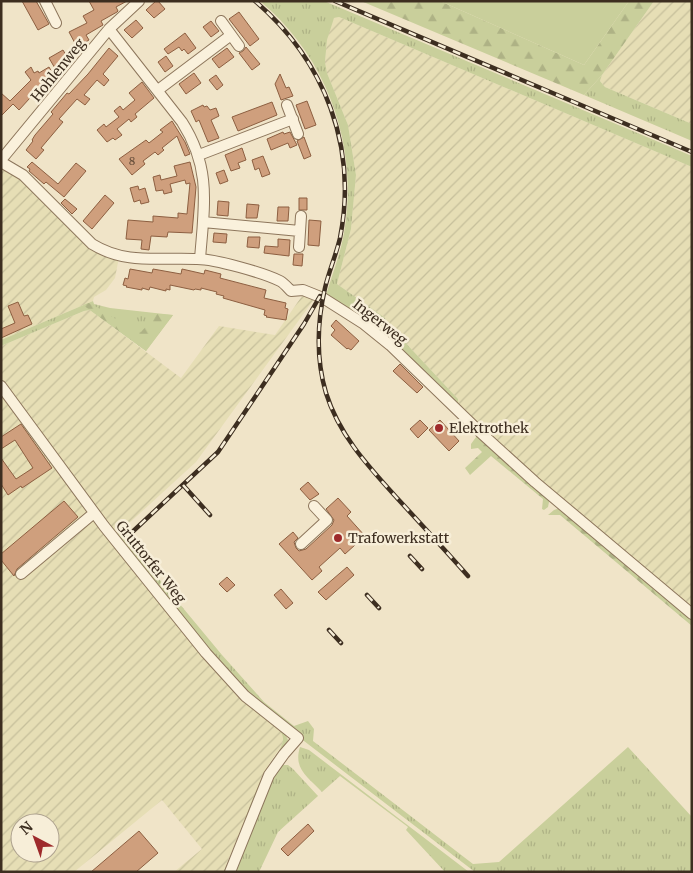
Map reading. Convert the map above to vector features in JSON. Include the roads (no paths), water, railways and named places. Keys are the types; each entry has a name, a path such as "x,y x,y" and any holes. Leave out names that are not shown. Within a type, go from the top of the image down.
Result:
{"street":[{"path":"44,1 56,23"},
{"name":"Hohlenweg","path":"1,161 109,29 139,1"},
{"path":"221,21 239,46"},
{"path":"109,29 191,135 200,155 205,190 200,259"},
{"path":"158,90 231,35"},
{"path":"287,105 298,134"},
{"path":"200,155 293,119"},
{"name":"Ingerweg","path":"1,161 23,176 92,244 104,252 133,259 200,259 249,270 281,281 291,291 303,290 323,298 364,324 390,345 528,476 692,614"},
{"path":"299,247 301,216"},
{"path":"203,222 300,231"},
{"name":"Gruttorfer Weg","path":"1,386 94,513 228,678 245,696 298,738 269,775 230,872"},
{"path":"301,544 327,520 314,506"},
{"path":"21,574 94,513"}],"railway":[{"path":"255,1 279,25 300,51 317,78 330,108 339,139 344,171 344,204 340,238 322,301 319,328 320,367 326,393 338,423 365,462 468,576"},
{"path":"335,1 692,152"},
{"path":"128,536 218,452 304,324 320,296"},
{"path":"183,485 210,515"},
{"path":"410,556 422,569"},
{"path":"367,595 379,608"},
{"path":"329,630 341,643"}],"place":[{"name":"Elektrothek","path":"439,428"},
{"name":"Trafowerkstatt","path":"338,538"}]}
